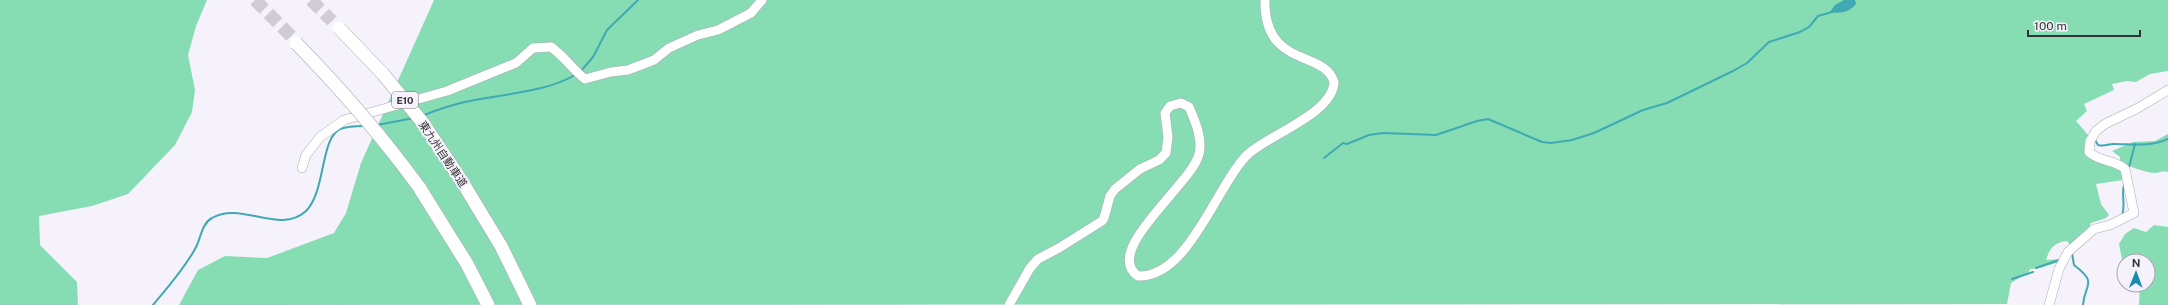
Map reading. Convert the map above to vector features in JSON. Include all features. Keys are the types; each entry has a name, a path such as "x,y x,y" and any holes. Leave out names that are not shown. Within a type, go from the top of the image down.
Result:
{"highway":[{"name":"東九州自動車道","path":"335,24 383,74 423,123 478,206 530,305"},
{"path":"294,40 340,88 385,140 440,219 467,264 488,305"}],"street":[{"path":"302,168 306,155 320,137 344,120 447,91 516,63 533,48 551,47 565,57 573,70 585,79 611,72 628,70 654,60 669,48 698,35 718,30 751,13 762,0"},
{"path":"1009,305 1030,268 1038,259 1059,248 1102,221 1110,196 1115,189 1140,169 1163,156 1167,149 1168,137 1165,113 1170,106 1181,103 1189,107 1200,140 1199,154 1193,168 1183,182 1141,231 1132,244 1129,264 1134,274 1138,276 1158,272 1180,254 1233,173 1246,156 1264,142 1311,113 1330,96 1334,82 1330,75 1315,64 1292,53 1272,35 1267,23 1265,0"},
{"path":"2049,305 2058,269 2068,252 2094,229 2110,225 2134,213 2125,169 2116,163 2096,158 2089,152 2090,141 2096,131 2105,124 2138,108 2167,89"}],"green space":[{"path":"0,0 207,0 196,26 188,55 195,90 192,112 175,145 128,194 92,206 39,216 40,245 77,282 78,305 0,305"},
{"path":"434,0 2168,0 2168,71 2150,74 2136,82 2127,81 2112,84 2114,90 2084,104 2087,111 2076,121 2089,136 2085,146 2085,153 2088,157 2094,160 2122,170 2123,180 2096,184 2101,204 2109,215 2106,218 2091,223 2086,233 2071,246 2067,241 2059,243 2053,247 2046,260 2061,259 2059,262 2040,268 2030,269 2029,272 2011,283 2007,304 179,305 198,270 225,256 267,258 334,233 346,213 361,163"},
{"path":"2168,134 2168,172 2164,171 2151,173 2142,171 2120,162 2120,157 2112,151 2133,142 2155,141"},
{"path":"2154,225 2168,227 2168,305 2139,305 2140,293 2156,293 2156,253 2121,253 2119,244 2125,234 2134,228 2146,232"}],"water":[{"path":"1844,0 1855,0 1856,4 1851,9 1844,12 1830,12 1835,5"}],"waterway":[{"path":"581,71 593,57 607,30 638,0"},
{"path":"1324,158 1343,143 1347,144 1369,135 1383,133 1436,135 1477,121 1488,119 1542,142 1551,143 1572,140 1594,133 1643,110 1667,103 1733,71 1747,63 1769,42 1800,32 1809,27 1818,16 1832,12"},
{"path":"424,115 460,103 550,86 575,75"},
{"path":"377,125 414,118"},
{"path":"153,305 186,264 197,245 203,228 208,221 223,214 235,213 284,220 296,217 306,211 317,191 329,143 334,135 343,128 364,126"},
{"path":"2095,140 2098,145 2102,146 2113,144 2148,144 2162,142 2168,139"},
{"path":"2129,167 2135,144"},
{"path":"2122,215 2124,208 2124,185"},
{"path":"2072,253 2074,265 2082,271 2088,280 2083,305"},
{"path":"2036,268 2059,260"},
{"path":"2012,279 2033,272"}],"tunnel":[{"path":"255,0 292,37"},
{"path":"311,0 332,21"}]}
